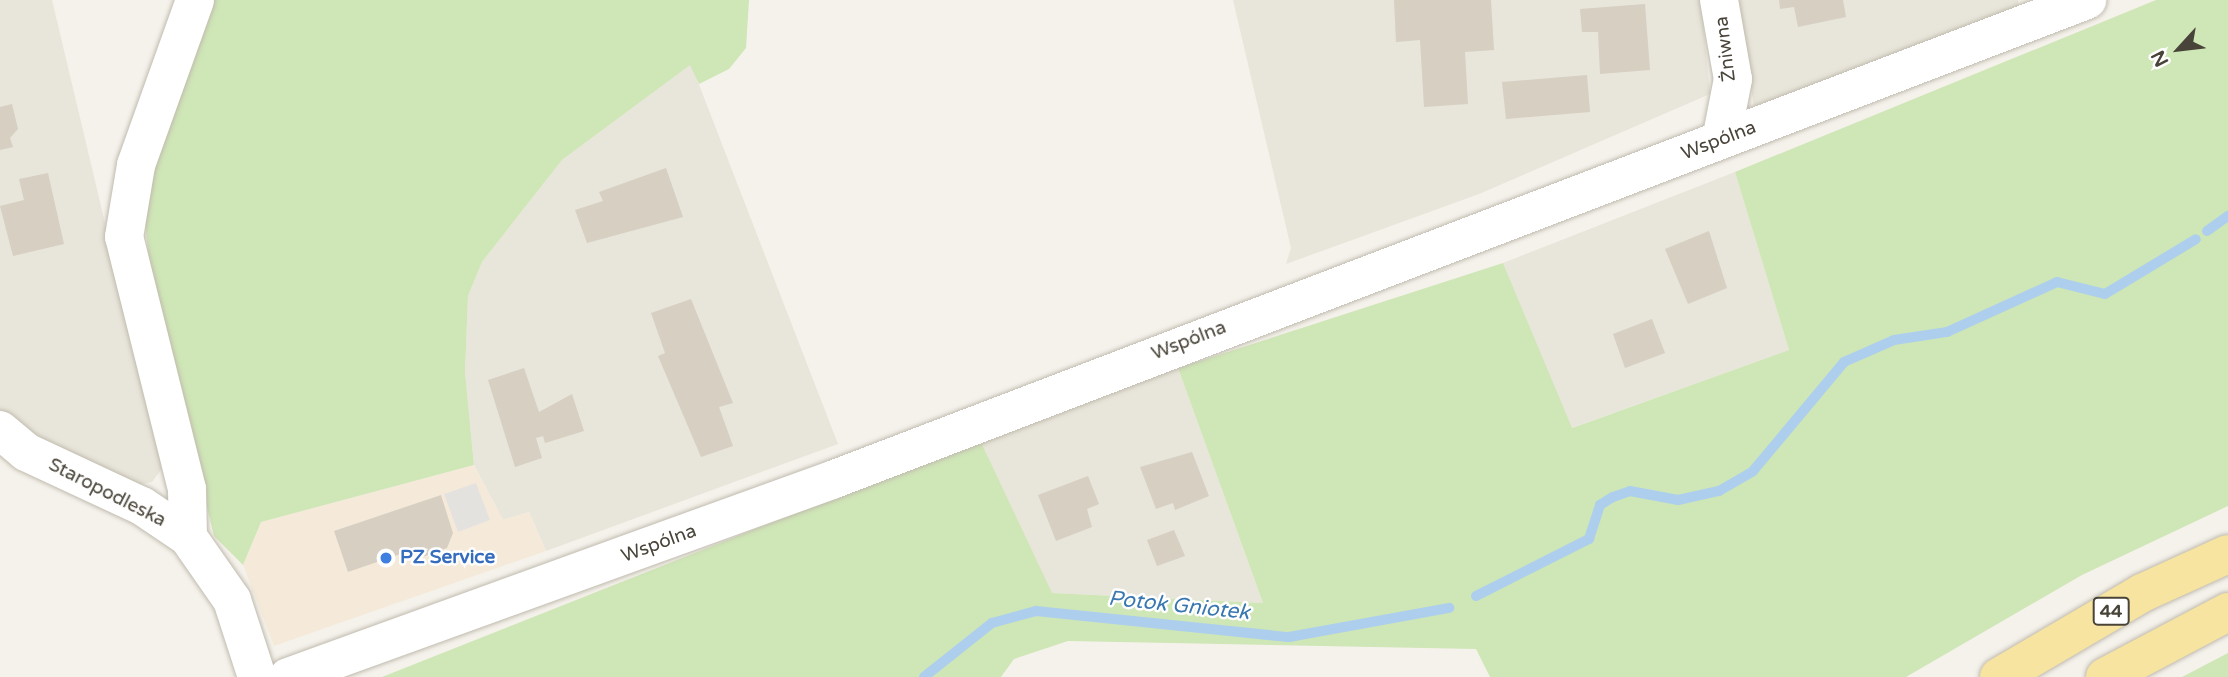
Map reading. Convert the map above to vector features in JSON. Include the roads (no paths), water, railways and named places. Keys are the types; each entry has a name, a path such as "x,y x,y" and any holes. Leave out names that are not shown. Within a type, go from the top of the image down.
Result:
{"main road":[{"name":"44","path":"1999,677 2142,593 2228,554"},
{"path":"2105,677 2228,612"}],"street":[{"path":"188,537 187,489 124,237 136,165 195,0"},
{"name":"Żniwna","path":"1719,0 1733,79 1721,140"},
{"name":"Wspólna","path":"288,677 832,480 2087,0"},
{"name":"Staropodleska","path":"0,430 26,452 142,506 188,537 232,600 257,677"}],"waterway":[{"name":"Potok Gniotek","path":"2207,231 2228,216"},
{"name":"Potok Gniotek","path":"1476,596 1589,539 1600,505 1613,497 1630,491 1678,500 1719,491 1753,471 1844,362 1894,340 1947,332 2057,282 2105,294 2196,239"},
{"name":"Potok Gniotek","path":"924,677 992,623 1036,611 1289,637 1449,608"}],"place":[{"name":"PZ Service","path":"386,558"}]}
